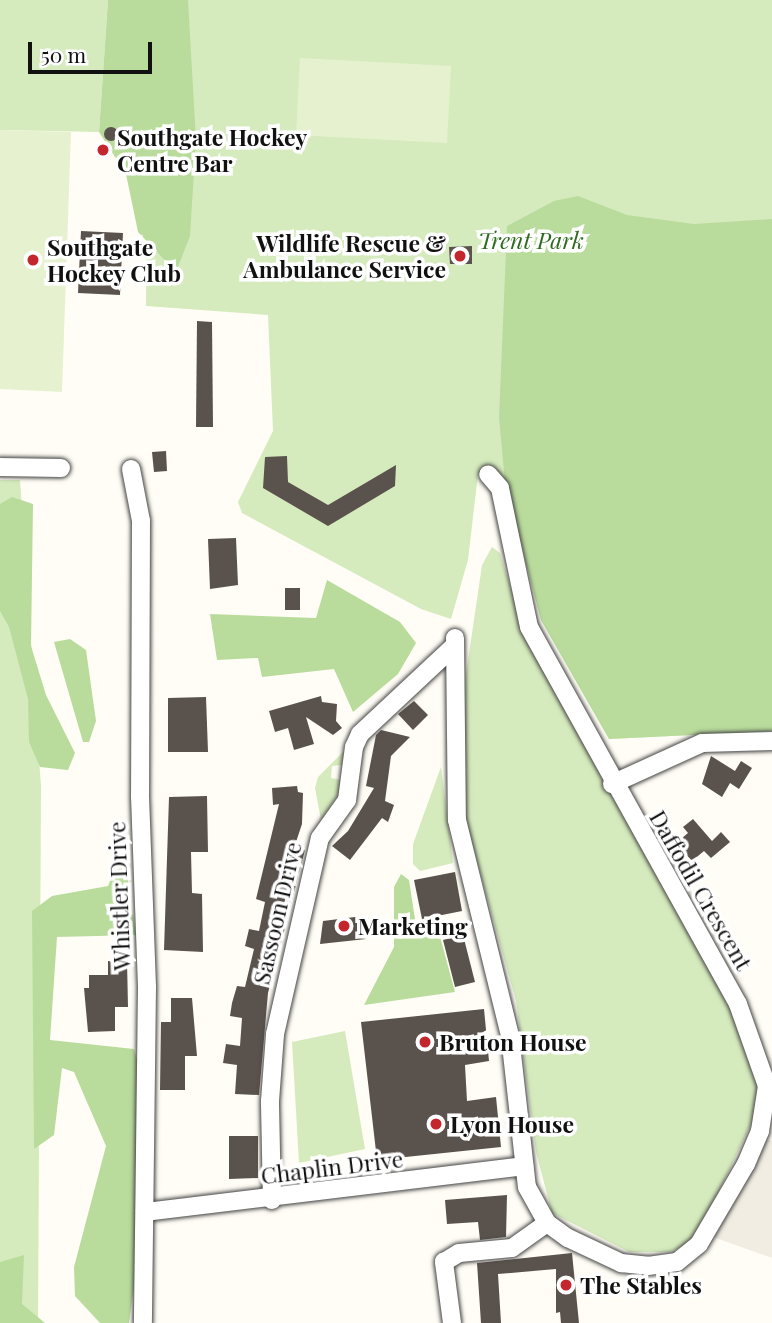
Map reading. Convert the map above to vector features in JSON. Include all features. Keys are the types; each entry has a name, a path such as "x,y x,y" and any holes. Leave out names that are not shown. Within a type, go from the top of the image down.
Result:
{"street":[{"path":"0,467 61,468"},
{"name":"Whistler Drive","path":"131,469 141,521 145,1212 143,1323"},
{"name":"Daffodil Crescent","path":"488,474 500,488 529,627 612,784 738,1004 767,1086 760,1131 746,1164 715,1219 686,1257 648,1266 621,1262 547,1223"},
{"name":"Sassoon Drive","path":"272,1200 270,1101 275,1034 320,838 347,800 354,747 360,734 454,642 457,820 505,1011 524,1166"},
{"path":"612,784 702,743 772,741"},
{"path":"453,1323 444,1262 459,1253 512,1248 547,1223 527,1187 524,1166"},
{"name":"Chaplin Drive","path":"145,1212 272,1200 524,1166"}],"green space":[{"path":"0,0 108,0 99,132 0,130"},
{"path":"108,0 188,0 196,140 190,236 176,272 138,232 126,174 99,132"},
{"name":"Trent Park","path":"147,0 772,0 772,731 609,739 541,620 504,482 478,474 468,560 451,619 421,609 242,513 238,502 273,431 268,315 146,306"},
{"path":"300,58 451,66 447,143 296,135"},
{"name":"Southgate Hockey Club","path":"0,130 71,132 62,392 0,389"},
{"path":"578,196 627,215 694,224 772,219 772,731 609,739 541,620 505,482 499,418 507,226 554,201"},
{"path":"0,480 20,480 41,787 38,1323 0,1323"},
{"path":"12,497 33,504 31,646 46,695 75,753 68,770 40,767 29,742 28,699 9,627 0,611 0,504"},
{"path":"492,547 500,553 524,631 739,1018 762,1080 757,1112 695,1241 669,1252 629,1252 552,1213 536,1152 516,1001 465,818 464,688 482,565"},
{"path":"327,580 400,622 416,643 398,674 353,712 334,669 262,677 258,658 217,660 210,614 316,618"},
{"path":"70,639 86,650 96,721 89,742 83,742 54,642"},
{"path":"344,751 342,765 332,766 331,778 342,780 339,793 321,820 315,788 318,777"},
{"path":"441,767 453,863 420,871 413,864 413,844"},
{"path":"126,866 136,935 57,937 50,1040 134,1049 139,1067 135,1279 129,1323 100,1323 75,1296 74,1267 106,1146 74,1072 62,1068 54,1135 34,1149 32,911 52,896 108,886 114,871"},
{"path":"401,874 409,880 417,932 438,929 455,992 364,1005 394,947 394,887"},
{"path":"345,1031 365,1149 299,1163 292,1042"},
{"path":"24,1255 22,1304 45,1323 0,1323 0,1262"}],"shaded area":[{"path":"757,1137 772,1141 772,1258 705,1234"}],"building":[{"path":"111,127 116,129 116,139 111,141 106,139 104,134 106,129"},
{"path":"81,231 123,233 120,295 78,293"},
{"path":"472,246 472,264 450,264 449,247"},
{"path":"197,321 212,322 213,427 196,427"},
{"path":"166,451 167,471 154,472 152,452"},
{"path":"287,456 288,482 328,505 396,465 395,486 328,526 263,488 265,457"},
{"path":"236,538 238,585 210,589 208,539"},
{"path":"285,588 300,588 300,610 285,610"},
{"path":"321,696 322,702 337,704 336,721 342,728 333,735 306,717 314,744 294,750 288,728 275,732 269,711"},
{"path":"206,697 208,752 168,752 168,698"},
{"path":"414,701 428,715 413,730 398,714"},
{"path":"381,730 410,737 391,756 385,801 394,805 388,822 382,818 350,860 332,846 348,831 374,788 366,786 376,735"},
{"path":"711,756 735,771 741,761 752,768 739,789 730,783 722,797 702,784"},
{"path":"297,786 298,792 303,793 302,824 294,848 305,850 268,993 259,1095 235,1094 237,1065 223,1063 226,1044 240,1046 242,1018 230,1016 237,986 245,987 254,949 245,946 249,929 259,931 265,902 256,899 279,804 273,805 272,788"},
{"path":"207,796 208,852 191,852 192,893 202,894 203,952 164,950 169,797"},
{"path":"693,819 712,841 721,832 730,842 711,858 704,851 692,861 676,843 688,833 683,827"},
{"path":"455,872 462,911 422,919 414,880"},
{"name":"Marketing","path":"363,916 366,939 320,944 323,921"},
{"path":"463,935 475,982 455,987 443,940"},
{"path":"108,961 127,961 128,1007 115,1007 115,1031 88,1032 84,988 89,988 89,975 108,975"},
{"path":"171,998 192,998 197,1056 185,1056 185,1090 160,1090 161,1022 171,1022"},
{"path":"484,1009 489,1061 465,1065 467,1101 496,1097 501,1147 377,1160 361,1022"},
{"path":"229,1136 258,1136 258,1178 229,1179"},
{"path":"507,1195 506,1237 480,1240 478,1222 447,1224 445,1200"},
{"path":"572,1253 579,1323 561,1323 560,1312 556,1313 556,1269 498,1274 501,1323 481,1323 477,1263"}],"place":[{"name":"Southgate Hockey Centre Bar","path":"103,150"},
{"name":"Wildlife Rescue & Ambulance Service","path":"460,256"},
{"name":"Southgate Hockey Club","path":"33,260"},
{"name":"Marketing","path":"344,926"},
{"name":"Bruton House","path":"425,1042"},
{"name":"Lyon House","path":"436,1124"},
{"name":"The Stables","path":"566,1285"}]}
